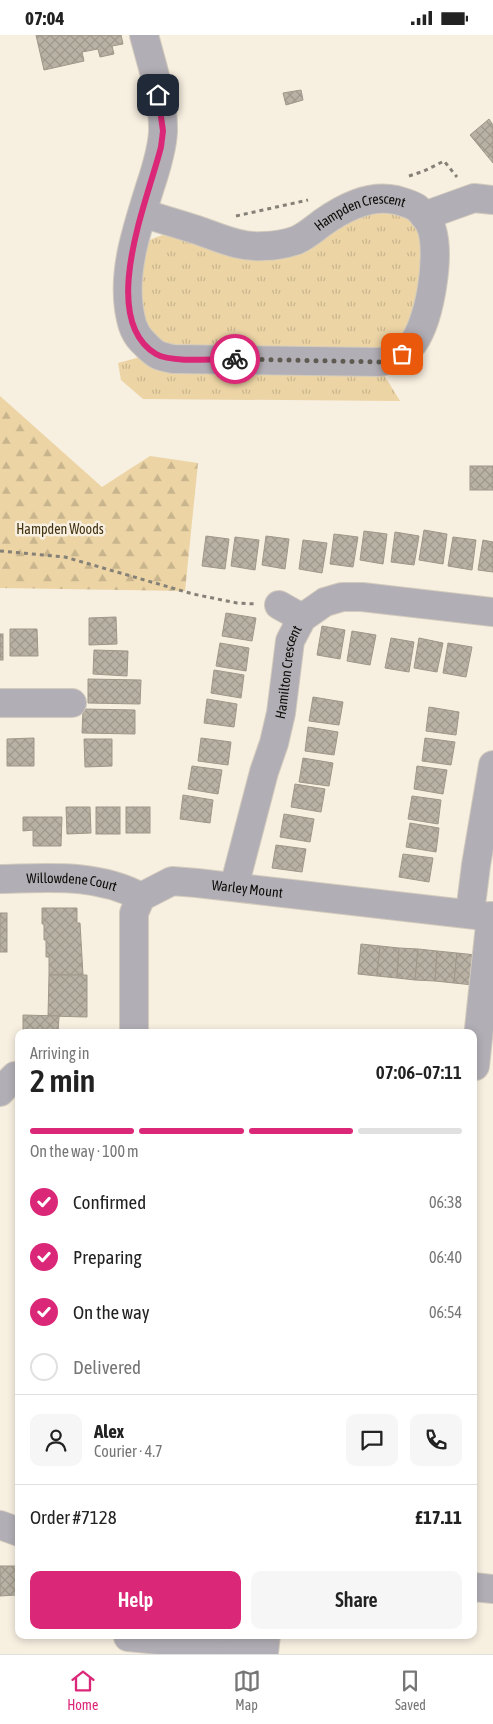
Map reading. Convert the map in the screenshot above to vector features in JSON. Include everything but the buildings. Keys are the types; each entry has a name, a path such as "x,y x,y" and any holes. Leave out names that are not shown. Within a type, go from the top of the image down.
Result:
{"street":[{"name":"Hampden Crescent","path":"142,213 231,242 261,246 282,245 298,239 346,208 360,202 377,198 388,198 403,202 416,207 432,227 434,264 426,317 411,346 402,354 380,362 173,359 157,355 137,335 132,324 127,287 132,253 142,213 159,155 163,131 156,84 144,35"},
{"path":"424,216 474,198 493,200"},
{"name":"Hamilton Crescent","path":"234,887 281,713 290,641 290,612 342,597 362,597 493,612"},
{"path":"0,703 72,703"},
{"path":"477,1036 485,915 476,865 493,765"},
{"name":"Willowdene Court","path":"0,879 74,878 115,885 141,897"},
{"name":"Warley Mount","path":"141,897 172,881 485,915"},
{"path":"134,1029 134,913 141,897"},
{"path":"0,1092 15,1076"},
{"path":"0,1525 15,1531"},
{"path":"477,1587 493,1589"},
{"path":"128,1642 228,1648 264,1653 266,1639"}],"path":[{"path":"0,551 65,557 193,594 290,612"}],"green space":[{"path":"383,209 411,219 419,228 424,270 410,325 401,339 381,349 166,346 146,329 139,306 143,251 148,241 169,233 237,255"},
{"path":"144,356 381,370 400,401 143,399 121,380 118,363"},
{"name":"Hampden Woods","path":"0,396 102,487 150,456 198,463 185,591 0,588"}],"way so far":[{"path":"235,359 358,360 380,362 402,354"}],"route":[{"path":"158,95 163,131 161,147 132,253 127,287 132,324 137,335 157,355 173,359 235,359"}]}
